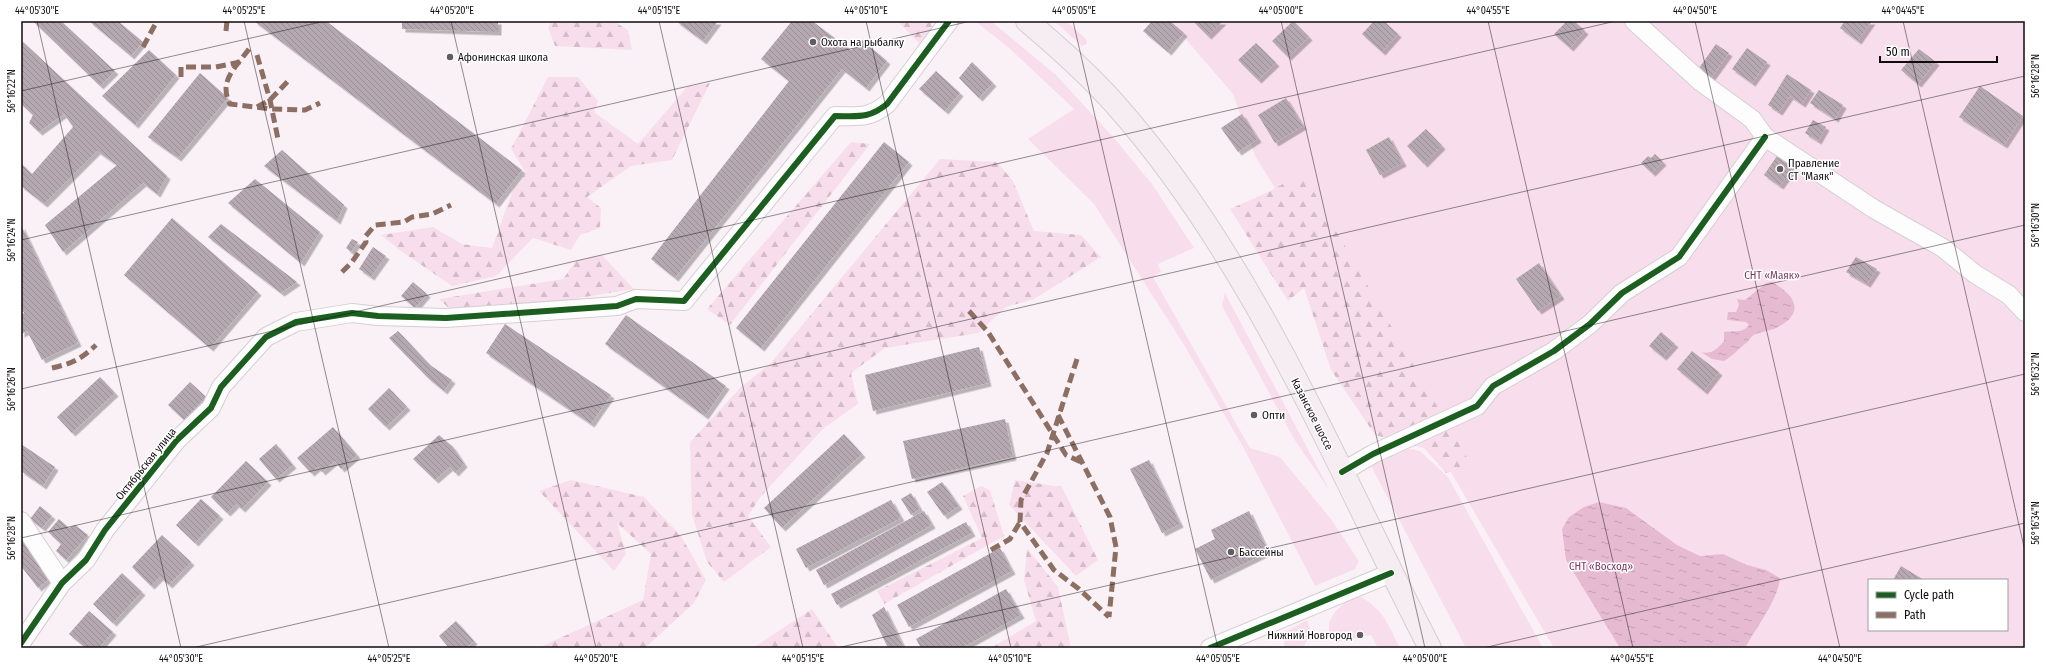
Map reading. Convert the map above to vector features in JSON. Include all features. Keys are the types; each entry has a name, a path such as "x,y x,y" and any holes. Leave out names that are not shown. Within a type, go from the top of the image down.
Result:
{"main road":[{"name":"Казанское шоссе","path":"1027,21 1058,47 1114,103 1180,188 1219,245 1252,300 1342,472 1391,573"},
{"path":"1391,573 1430,648"}],"street":[{"name":"Октябрьская улица","path":"21,643 62,583 86,560 105,530 177,440 211,408 221,387 266,337 296,322 352,313 378,316 446,318 617,306 636,299 684,301 835,116 864,116 876,112 886,104 949,21"},
{"path":"1634,21 1701,82 1752,119 1765,137 1874,209 1943,248 1975,274 2009,295 2025,312"},
{"path":"1342,472 1373,454 1477,406 1493,386 1554,351 1590,324 1622,293 1679,257 1765,137"},
{"path":"21,521 62,583"},
{"path":"1221,646 1391,573"}],"green space":[{"path":"551,21 613,21 628,30 632,50 555,46 548,28"},
{"path":"897,21 931,21 932,30 922,46"},
{"path":"975,21 991,21 1056,75 1114,138 1152,184 1194,248 1158,264 1161,272 1153,277 1250,448 1280,457 1331,519 1359,561 1355,569 1315,586 1243,447 1184,345 1094,204 1028,139 1074,109 1009,48"},
{"path":"1054,21 1066,21 1086,39 1087,44 1082,46"},
{"name":"СНТ «Маяк»","path":"1170,21 2025,21 2025,648 1554,648 1429,435 1255,156 1233,94"},
{"path":"548,77 578,77 598,101 594,112 638,144 687,87 710,83 672,160 631,166 587,197 601,208 600,228 580,235 571,250 533,238 496,276 452,286 401,251 381,235 433,227 462,244 492,248 514,187 526,173 511,149"},
{"path":"851,142 870,144 730,325 707,309"},
{"path":"940,159 997,162 1013,181 1034,231 1081,235 1101,257 1034,299 1006,307 978,333 885,348 851,373 858,404 824,428 761,496 748,516 771,547 724,582 707,562 692,515 690,442 741,387 770,364"},
{"path":"1303,173 1472,466 1446,473 1424,448 1375,435 1331,370 1304,288 1288,301 1230,209 1268,192"},
{"path":"602,255 634,289 566,300 453,312 439,299 563,279 576,261"},
{"path":"1225,293 1330,491 1294,439 1222,306"},
{"path":"1400,447 1420,451 1448,477 1543,648 1466,648 1369,462"},
{"path":"571,480 644,497 681,536 706,580 694,603 645,648 538,648 643,600 651,554 617,523 626,554 614,571 539,491"},
{"path":"1015,480 1062,487 1098,560 1076,576 1009,505"},
{"path":"981,486 990,490 1004,536 884,604 877,591 982,538 963,496"},
{"path":"1027,548 1058,587 1071,648 991,648 1036,621 1024,580"},
{"path":"1361,597 1375,607 1385,619 1400,648 1378,648 1371,635 1335,642 1329,631 1329,622 1335,612 1349,598"},
{"path":"812,609 838,648 753,648"},
{"path":"1307,620 1311,632 1304,646 1284,648 1285,632"}],"water":[{"path":"1772,282 1781,287 1792,299 1794,311 1791,317 1774,329 1753,336 1724,361 1712,359 1701,352 1708,353 1717,349 1724,341 1724,332 1744,330 1749,325 1746,322 1727,320 1728,312 1736,312 1739,305 1737,299 1745,300 1766,283"},
{"path":"1599,502 1626,508 1677,545 1700,556 1723,554 1747,565 1766,570 1780,578 1771,605 1745,648 1620,648 1566,560 1562,529 1569,517 1584,507"}],"building":[{"path":"33,21 61,21 115,71 100,86"},
{"path":"89,21 118,21 143,42 131,56"},
{"path":"254,21 326,21 522,170 496,204"},
{"path":"402,21 498,21 498,32 402,29"},
{"path":"676,21 718,21 703,41"},
{"path":"792,21 812,21 851,50 862,40 887,61 866,88 842,69 675,278 651,259 789,81 761,59"},
{"path":"1152,21 1170,21 1184,33 1168,52 1143,31"},
{"path":"1193,21 1223,21 1208,36"},
{"path":"1293,21 1309,37 1288,57 1272,41"},
{"path":"1374,21 1384,21 1398,34 1382,52 1362,34"},
{"path":"1567,21 1574,21 1585,31 1570,48 1554,34"},
{"path":"1845,21 1872,21 1858,41 1840,28"},
{"path":"21,40 167,176 157,194 143,183 63,252 45,225 117,165 97,151 44,204 21,186 21,163 32,174 73,127 64,114 39,132 29,123 33,115 21,104"},
{"path":"1256,43 1276,63 1258,80 1238,60"},
{"path":"1716,44 1729,53 1711,78 1699,68"},
{"path":"1747,48 1767,62 1752,83 1732,69"},
{"path":"1919,49 1936,62 1918,84 1901,70"},
{"path":"149,50 176,75 135,125 102,96"},
{"path":"972,62 993,83 979,98 959,78"},
{"path":"936,71 960,93 945,111 919,89"},
{"path":"200,73 228,98 178,158 148,137"},
{"path":"1787,74 1811,90 1802,104 1790,96 1779,112 1768,105"},
{"path":"1980,86 2023,116 2004,145 1959,117"},
{"path":"1819,90 1843,105 1835,119 1810,103"},
{"path":"1286,98 1303,126 1275,143 1258,115"},
{"path":"1242,114 1258,139 1238,152 1221,128"},
{"path":"1813,120 1826,127 1818,141 1805,133"},
{"path":"1426,129 1442,146 1424,164 1407,146"},
{"path":"1389,137 1403,163 1380,175 1366,150"},
{"path":"884,142 909,162 761,348 736,328"},
{"path":"282,150 344,205 337,221 264,166"},
{"name":"Правление СТ \"Маяк\"","path":"1779,153 1796,164 1780,186 1764,175"},
{"path":"1655,154 1663,162 1652,173 1641,163 1648,156 1651,158"},
{"path":"255,179 320,232 301,263 228,203"},
{"path":"172,218 258,292 210,348 124,275"},
{"path":"221,224 297,282 281,293 208,237"},
{"path":"21,225 78,343 42,360 27,331 21,334 21,315 24,313 21,307"},
{"path":"352,239 358,242 351,252 346,248"},
{"path":"373,247 386,256 371,277 359,269"},
{"path":"1856,257 1877,269 1867,284 1846,272"},
{"path":"1539,263 1561,296 1538,311 1516,279"},
{"path":"413,282 427,294 415,308 401,296"},
{"path":"626,315 726,386 705,416 605,344"},
{"path":"505,324 611,395 591,424 486,353"},
{"path":"398,331 430,365 452,380 444,391 428,378 389,338"},
{"path":"1661,332 1675,344 1663,357 1649,346"},
{"path":"979,347 988,383 873,411 865,375"},
{"path":"1692,351 1719,372 1704,391 1677,369"},
{"path":"100,377 115,393 72,433 57,417"},
{"path":"190,382 206,397 184,420 168,405"},
{"path":"389,388 407,407 386,427 368,409"},
{"path":"1005,419 1013,457 912,479 903,441"},
{"path":"333,427 357,455 341,469 335,461 322,472 318,467 311,473 297,458"},
{"path":"844,434 862,454 782,528 764,508"},
{"path":"439,435 453,447 464,464 455,473 450,467 435,480 413,459"},
{"path":"21,444 55,467 43,486 21,471"},
{"path":"276,444 293,465 276,479 259,459"},
{"path":"1149,460 1180,524 1162,533 1130,469"},
{"path":"246,461 268,482 242,509 236,504 227,513 211,497"},
{"path":"942,482 959,506 944,516 927,492"},
{"path":"911,493 920,509 911,515 901,499"},
{"path":"201,499 220,516 195,543 176,525"},
{"path":"891,500 901,518 806,568 796,549"},
{"path":"40,506 52,516 42,528 30,519"},
{"path":"924,511 932,525 824,585 816,570"},
{"path":"1249,511 1268,552 1211,580 1195,549 1215,539 1211,530"},
{"path":"59,519 69,528 75,525 88,535 66,560 56,551 61,544 48,532"},
{"path":"966,522 972,533 837,605 831,594"},
{"path":"21,532 50,578 38,588 21,566"},
{"path":"162,535 191,562 169,585 160,577 151,586 132,567"},
{"path":"1000,548 1012,571 909,627 897,605"},
{"path":"1901,566 1922,579 1894,579"},
{"path":"122,573 142,592 113,623 93,604"},
{"path":"1006,589 1021,615 962,648 921,648 916,639"},
{"path":"884,607 904,648 888,648 872,615"},
{"path":"89,611 113,632 99,648 86,648 69,634"},
{"path":"456,621 474,641 466,648 449,648 439,636"}],"marked path":[{"path":"143,47 157,21"},
{"path":"226,31 227,21"},
{"path":"249,49 234,68 227,81 227,96 230,104 272,109 305,110 320,103"},
{"path":"257,55 270,100 278,139"},
{"path":"181,77 181,67 216,67 240,62"},
{"path":"257,107 270,100 290,79"},
{"path":"342,272 352,262 366,242 365,237 375,225 404,222 412,217 432,214 451,205"},
{"path":"969,311 988,332 1066,455 1083,463"},
{"path":"52,368 76,360 96,345"},
{"path":"1077,359 1047,453 1021,500 1020,522 1054,570 1079,589 1109,617"},
{"path":"1058,415 1110,517 1116,547 1109,617"},
{"path":"991,550 1010,539 1020,522"}],"cycle path":[{"path":"21,643 62,583 86,560 105,530 177,440 211,408 221,387 266,337 296,322 352,313 378,316 446,318 617,306 636,299 684,301 835,116 862,116 874,112 887,104 949,21"},
{"path":"1342,472 1373,454 1477,406 1493,386 1554,351 1590,324 1622,293 1679,257 1765,137"},
{"path":"1210,648 1391,573"}],"place":[{"name":"Охота на рыбалку","path":"813,42"},
{"name":"Афонинская школа","path":"450,57"},
{"name":"Правление СТ \"Маяк\"","path":"1780,169"},
{"name":"Опти","path":"1254,415"},
{"name":"Бассейны","path":"1231,552"},
{"name":"Нижний Новгород","path":"1360,635"}],"park label":[{"name":"СНТ «Восход»","path":"1601,566"}]}
